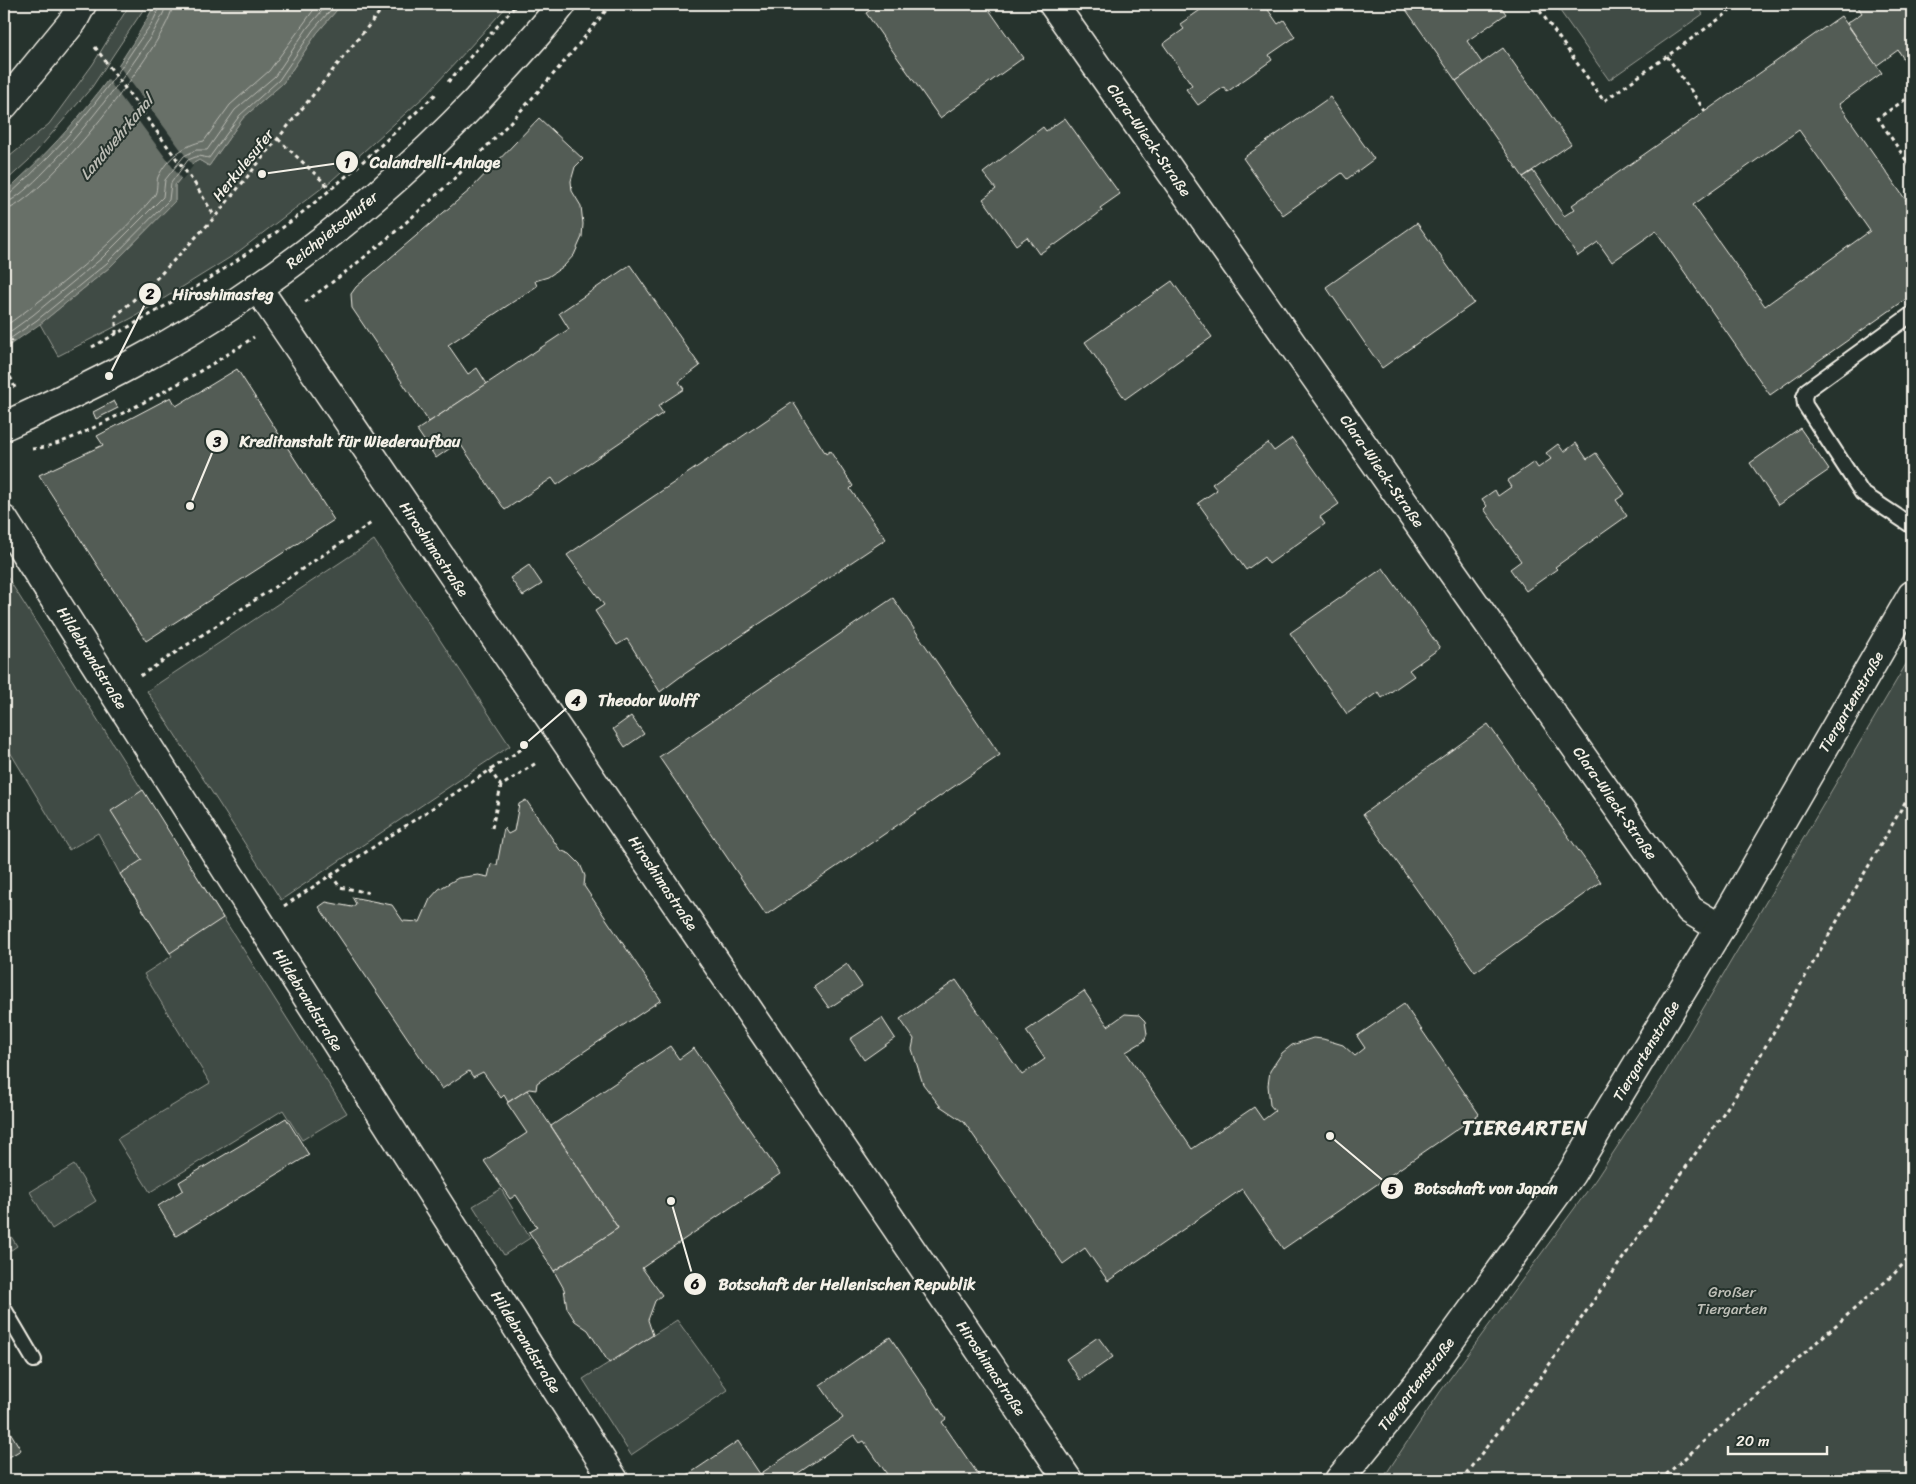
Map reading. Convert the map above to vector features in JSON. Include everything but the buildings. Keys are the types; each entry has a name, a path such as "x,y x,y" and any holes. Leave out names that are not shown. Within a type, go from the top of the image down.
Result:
{"street":[{"path":"4,104 73,20 82,4"},
{"name":"Reichpietschufer","path":"4,426 130,365 219,313 333,231 409,166 445,132 541,32 562,4"},
{"name":"Clara-Wieck-Straße","path":"1053,4 1690,910 1720,928"},
{"name":"Hiroshimastraße","path":"257,287 1068,1480"},
{"name":"Hildebrandstraße","path":"4,520 614,1480"},
{"name":"Tiergartenstraße","path":"1339,1480 1428,1371 1571,1174 1720,928 1912,594"}],"lane":[{"path":"1912,314 1807,390 1804,397 1805,405 1862,493 1912,526"},
{"path":"4,1309 34,1360"}],"path":[{"name":"Herkulesufer","path":"116,334 116,316 158,277 216,217 386,4"},
{"path":"91,348 199,286 274,234 331,189 445,85 517,4"},
{"path":"302,304 395,232 454,178 506,127 553,75 611,4"},
{"path":"1535,4 1604,101 1729,12 1723,4"},
{"path":"96,49 195,184 216,217"},
{"path":"1667,56 1705,111"},
{"path":"1912,95 1878,118 1912,169"},
{"path":"278,139 331,189"},
{"path":"24,450 53,447 93,428 172,387 258,334"},
{"path":"4,346 13,340"},
{"path":"4,362 16,388 24,384"},
{"path":"133,680 373,522"},
{"path":"279,909 525,747"},
{"path":"492,828 501,786 536,763"},
{"path":"490,770 501,786"},
{"path":"1461,1480 1542,1375 1745,1082 1912,790"},
{"path":"331,875 340,887 370,893"},
{"path":"1660,1480 1894,1274 1912,1254"}],"green space":[{"path":"130,4 147,4 92,87 29,160 4,183 4,161 49,124 93,64"},
{"path":"342,4 509,4 427,94 331,181 234,255 134,317 58,356 40,324 110,267 175,201 175,185 192,164 199,160 209,166 243,118 283,83 317,33"},
{"path":"1555,4 1695,4 1703,14 1609,80"},
{"path":"374,540 510,746 281,900 147,691"},
{"path":"4,572 347,1113 302,1140 283,1110 150,1192 117,1139 210,1083 144,974 172,956 120,874 98,833 69,850 4,742"},
{"name":"Großer Tiergarten","path":"1912,654 1912,1480 1382,1480 1440,1392 1596,1179 1661,1080"},
{"path":"74,1165 96,1201 52,1229 30,1192"},
{"path":"501,1189 530,1238 504,1255 473,1206"},
{"path":"4,1225 17,1246 4,1255"},
{"path":"677,1320 728,1390 631,1455 583,1379"}],"water":[{"name":"Landwehrkanal","path":"155,4 342,4 317,33 283,83 243,118 209,166 199,160 192,164 175,185 175,201 110,267 40,324 4,349 4,193 48,151 88,105 124,56"}],"pier":[{"path":"116,62 193,166 182,180 106,77"}],"place":[{"name":"Calandrelli-Anlage","path":"262,174"},
{"name":"Hiroshimasteg","path":"109,376"},
{"name":"Kreditanstalt für Wiederaufbau","path":"190,506"},
{"name":"Theodor Wolff","path":"524,745"},
{"name":"Botschaft von Japan","path":"1330,1136"},
{"name":"Botschaft der Hellenischen Republik","path":"671,1201"}],"district":[{"name":"TIERGARTEN","path":"1525,1128"}]}
